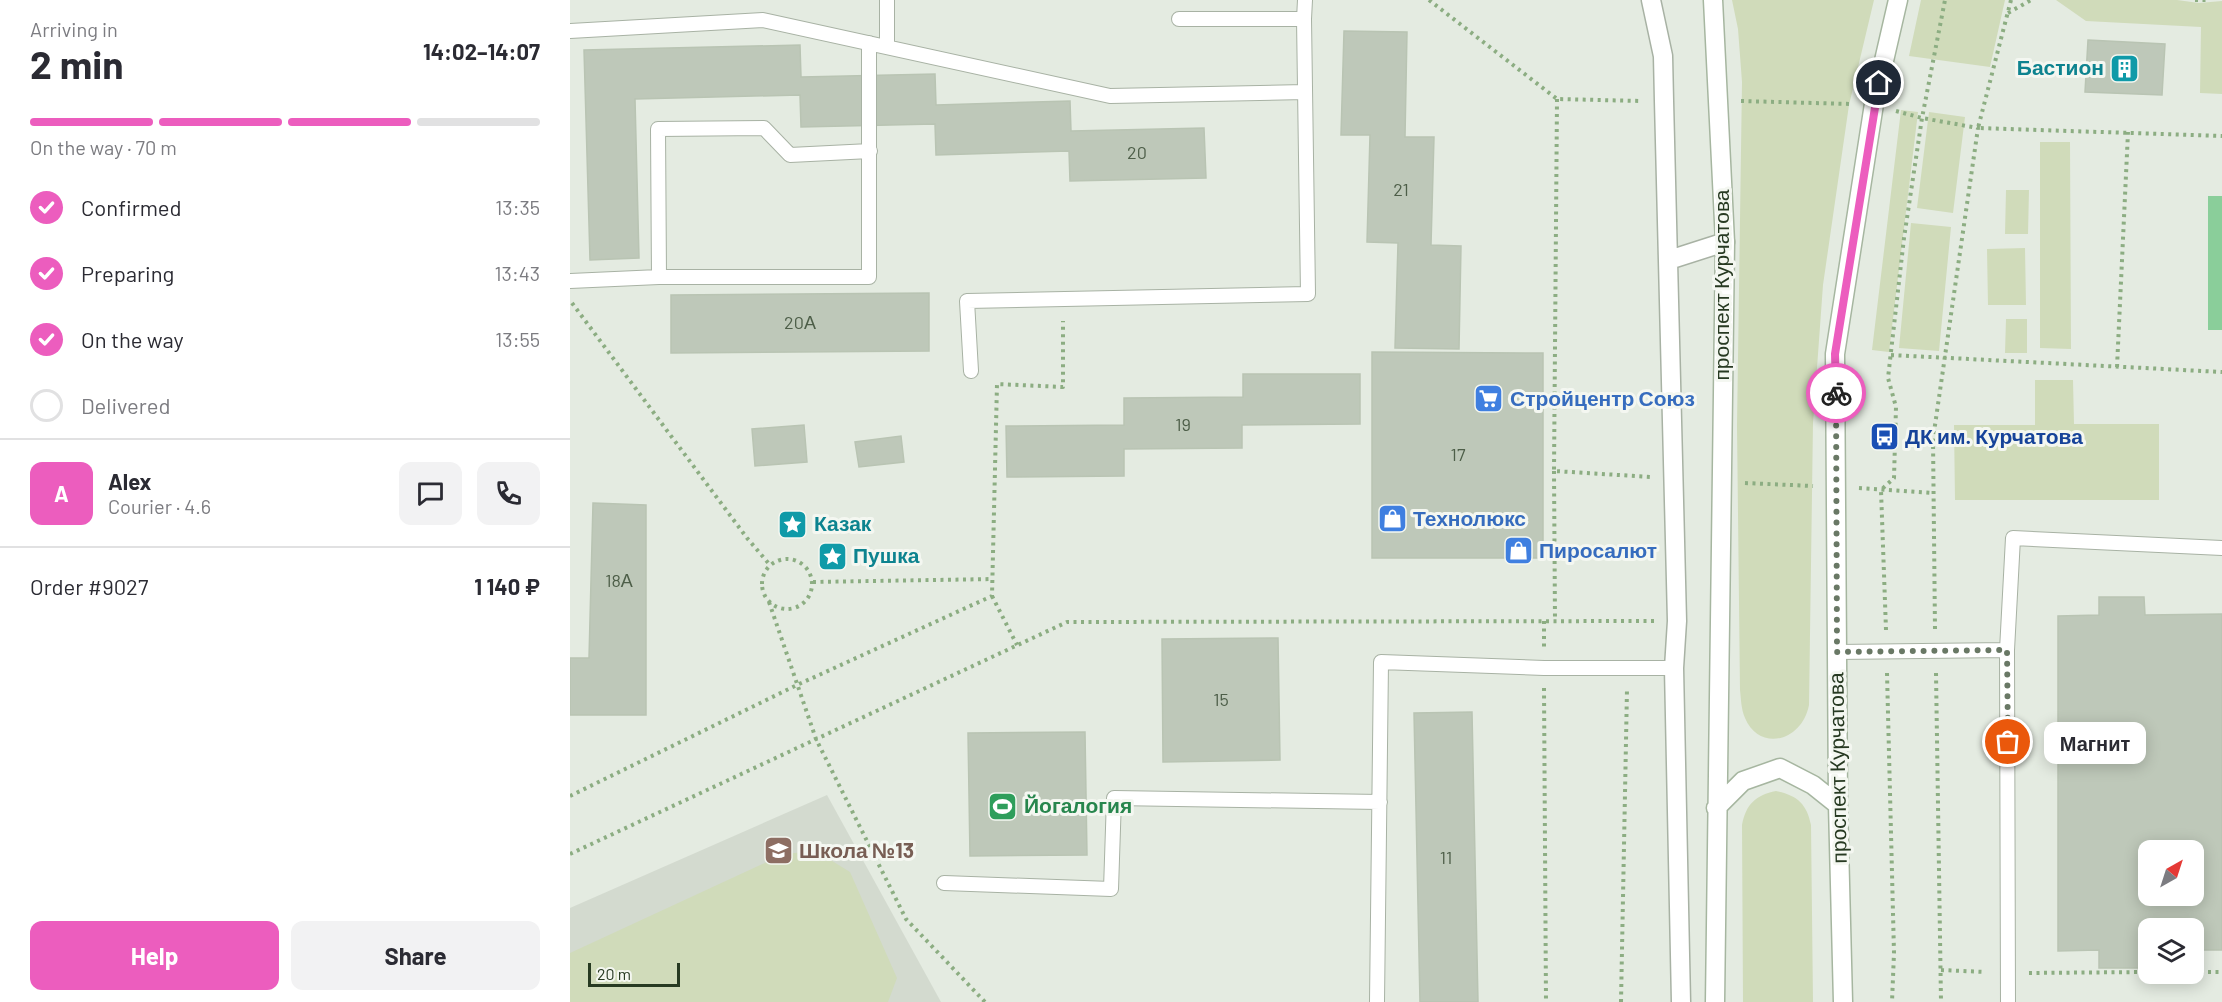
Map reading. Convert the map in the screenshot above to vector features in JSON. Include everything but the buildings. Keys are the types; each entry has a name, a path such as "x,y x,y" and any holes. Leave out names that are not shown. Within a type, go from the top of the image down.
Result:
{"main road":[{"path":"1651,0 1663,56 1677,621 1674,668 1681,1002"},
{"name":"проспект Курчатова","path":"1713,0 1725,242 1714,1002"},
{"name":"проспект Курчатова","path":"1843,1002 1838,805 1835,354 1874,104 1898,0"},
{"path":"1669,260 1725,242"},
{"path":"1716,808 1743,781 1780,768 1813,785 1838,805"}],"lane":[{"path":"887,0 887,47"},
{"path":"971,371 967,301 1308,294 1305,0"},
{"path":"1179,19 1304,19"},
{"path":"570,31 763,20 1110,96 1305,92"},
{"path":"570,281 659,277 868,277 869,43"},
{"path":"659,277 658,129 764,128 790,155 870,151"},
{"path":"2008,1002 2007,650 2013,538 2222,548"},
{"path":"1837,652 2007,650"},
{"path":"1377,1002 1381,662 1544,668 1674,668"},
{"path":"944,883 1111,889 1114,798 1380,802"}],"path":[{"path":"1430,0 1557,99 1664,101"},
{"path":"1892,1002 1894,953 1881,490 1894,478 1896,407 1888,378 1904,238 1922,118 1945,0"},
{"path":"1941,1002 1933,439 1978,128 2011,0"},
{"path":"2007,14 2031,0"},
{"path":"2195,0 2208,0"},
{"path":"1718,100 1874,104 1922,118 1978,128 2222,136"},
{"path":"2117,367 2128,132"},
{"path":"1017,645 992,596 997,384 1063,387 1063,299"},
{"path":"570,300 747,538 770,565"},
{"path":"1891,355 2222,372"},
{"path":"1554,471 1555,621"},
{"path":"769,602 776,607 796,608 810,597 813,582 810,573 797,561 789,559 778,561 770,565 765,572 762,589 769,602 816,739 906,919 984,1002"},
{"path":"813,582 993,579"},
{"path":"570,796 797,685 992,596"},
{"path":"1544,621 1546,1002"},
{"path":"570,854 1067,622 1677,621"},
{"path":"1621,1002 1628,668"},
{"path":"1941,970 2008,973 2138,972"},
{"path":"2204,972 2222,972"}],"shaded area":[{"path":"1732,0 1874,0 1849,105 1823,285 1813,423 1809,705 1805,718 1798,727 1780,738 1770,739 1760,736 1751,729 1744,715 1740,690 1737,426 1742,82 1738,29"},
{"path":"1921,0 2005,0 1990,67 1909,56"},
{"path":"2056,0 2177,0 2199,3 2222,1 2222,94 2200,93 2201,27 2086,21"},
{"path":"1901,110 1918,112 1889,352 1872,350"},
{"path":"1929,112 1965,117 1953,213 1917,208"},
{"path":"2040,142 2070,142 2071,349 2040,348"},
{"path":"2006,190 2029,190 2028,234 2005,234"},
{"path":"2208,196 2222,196 2222,330 2208,330"},
{"path":"1911,223 1951,227 1939,351 1899,348"},
{"path":"2025,248 2026,305 1988,305 1987,249"},
{"path":"2006,319 2027,319 2027,353 2005,353"},
{"path":"2035,380 2073,380 2074,424 2159,424 2159,500 1955,500 1954,425 2035,425"},
{"path":"1776,791 1790,795 1800,802 1807,811 1811,825 1813,1002 1743,1002 1742,825 1746,811 1753,802 1763,795"},
{"name":"Школа №13","path":"827,795 941,1002 570,1002 570,908"},
{"name":"Школа №13","path":"816,851 850,872 897,978 888,1002 570,1002 570,953 784,854"}],"way so far":[{"path":"1836,393 1837,652 2007,650 2008,742"}],"place":[{"name":"Бастион","path":"2125,68"},
{"name":"Стройцентр Союз","path":"1489,399"},
{"name":"ДК им. Курчатова","path":"1884,437"},
{"name":"Технолюкс","path":"1392,519"},
{"name":"Казак","path":"793,524"},
{"name":"Пиросалют","path":"1518,551"},
{"name":"Пушка","path":"832,556"},
{"name":"Магнит","path":"2008,742"},
{"name":"Йогалогия","path":"1003,806"},
{"name":"Школа №13","path":"778,851"}],"route":[{"path":"1836,393 1835,354 1879,83"}]}
